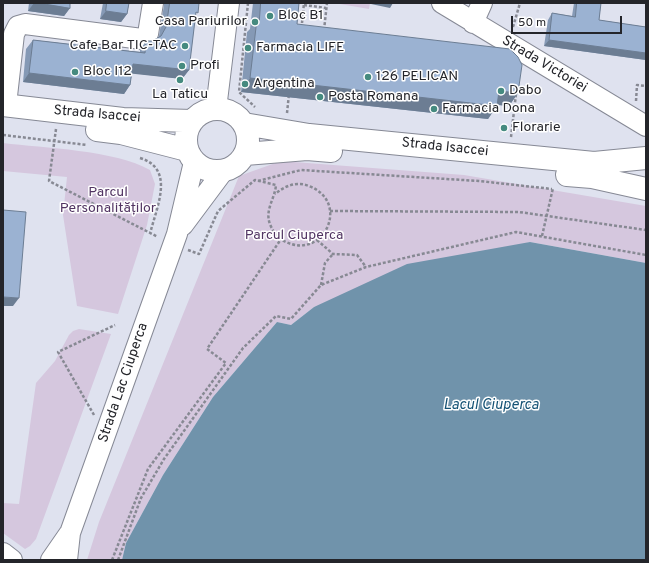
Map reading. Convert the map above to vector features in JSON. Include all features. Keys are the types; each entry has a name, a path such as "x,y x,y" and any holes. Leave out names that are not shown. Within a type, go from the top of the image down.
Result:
{"main road":[{"name":"Strada Isaccei","path":"216,109 309,135 594,163 646,158"},
{"path":"191,156 185,140 187,130 192,121 204,111 216,109"},
{"name":"Strada Isaccei","path":"4,110 123,119 192,121"},
{"name":"Strada Isaccei","path":"4,110 56,133 121,133 191,156 203,168 214,171 224,170"},
{"path":"224,170 232,167 244,154 252,118"},
{"name":"Strada Isaccei","path":"244,154 307,149 554,181 592,177 646,189"}],"street":[{"path":"4,110 14,34 18,26 25,24 142,39 148,34 153,3"},
{"path":"216,109 229,3"},
{"name":"Strada Victoriei","path":"442,3 646,126"},
{"path":"473,23 482,3"},
{"name":"Strada Lac Ciuperca","path":"67,560 70,533 177,234 191,156"},
{"name":"Strada Lac Ciuperca","path":"177,234 224,170"},
{"name":"Strada Lac Ciuperca","path":"51,560 70,533"},
{"path":"3,553 12,560"}],"path":[{"path":"248,3 239,92 252,118"},
{"path":"323,36 327,3"},
{"path":"512,31 520,3"},
{"path":"302,23 304,4 326,8"},
{"path":"635,107 637,85 646,86"},
{"path":"280,113 287,114 289,93"},
{"path":"504,138 511,139 516,93"},
{"path":"49,181 56,133"},
{"path":"3,135 56,133 90,146"},
{"path":"134,156 146,160 157,169 161,175 162,182 150,234"},
{"path":"257,181 301,170 479,182 554,181 548,216 542,236"},
{"path":"303,183 318,189 324,196 330,211 327,228 317,240 302,245 291,244 281,239 272,228 268,214 270,204 275,194 290,184 303,183"},
{"path":"330,211 519,212 646,230"},
{"path":"118,560 141,498 164,459 243,348 276,316 291,319 321,285 366,267 516,232 646,255"},
{"path":"112,560 148,469 226,363 207,349 281,239"},
{"path":"317,240 333,254 357,255 366,267"},
{"path":"321,285 325,263 333,254"},
{"path":"105,435 58,352 115,325"}],"green space":[{"path":"334,3 370,3 369,9"},
{"name":"Parcul Personalităților","path":"3,143 58,148 99,154 135,163 150,170 155,184 147,225 118,314 77,306 63,215 67,177 3,171"},
{"name":"Parcul Ciuperca","path":"281,161 464,175 646,206 646,263 530,242 314,307 291,325 277,322 213,397 163,475 126,543 122,560 87,560 99,522 239,176"},
{"path":"79,329 111,334 36,539 25,549 3,533 3,503 19,504 36,383 55,361 69,335 73,331"}],"water":[{"name":"Lacul Ciuperca","path":"530,242 646,263 646,560 122,560 126,543 163,475 213,397 277,322 291,325 314,307 407,264"}],"building":[{"path":"39,3 70,3 70,8"},
{"path":"107,3 129,3 127,14 106,11"},
{"path":"170,3 199,3 198,13 196,12 189,70 133,64 130,85 29,73 33,40 145,53 146,41 152,41 161,36 166,27"},
{"name":"126 PELICAN","path":"261,3 299,3 297,24 510,49 518,57 522,65 518,93 499,91 497,106 250,78 257,19 259,20"},
{"path":"577,3 601,3 599,20 646,27 646,53 549,40 552,13 575,17"},
{"path":"3,210 26,212 19,298 3,297"}],"place":[{"name":"Bloc B1","path":"270,16"},
{"name":"Casa Pariurilor","path":"255,22"},
{"name":"Cafe Bar TIC-TAC","path":"185,46"},
{"name":"Farmacia LIFE","path":"248,48"},
{"name":"Profi","path":"182,66"},
{"name":"Bloc I12","path":"75,72"},
{"name":"126 PELICAN","path":"368,77"},
{"name":"La Taticu","path":"180,80"},
{"name":"Argentina","path":"245,84"},
{"name":"Dabo","path":"501,91"},
{"name":"Posta Romana","path":"320,97"},
{"name":"Farmacia Dona","path":"434,109"},
{"name":"Florarie","path":"504,128"}]}
